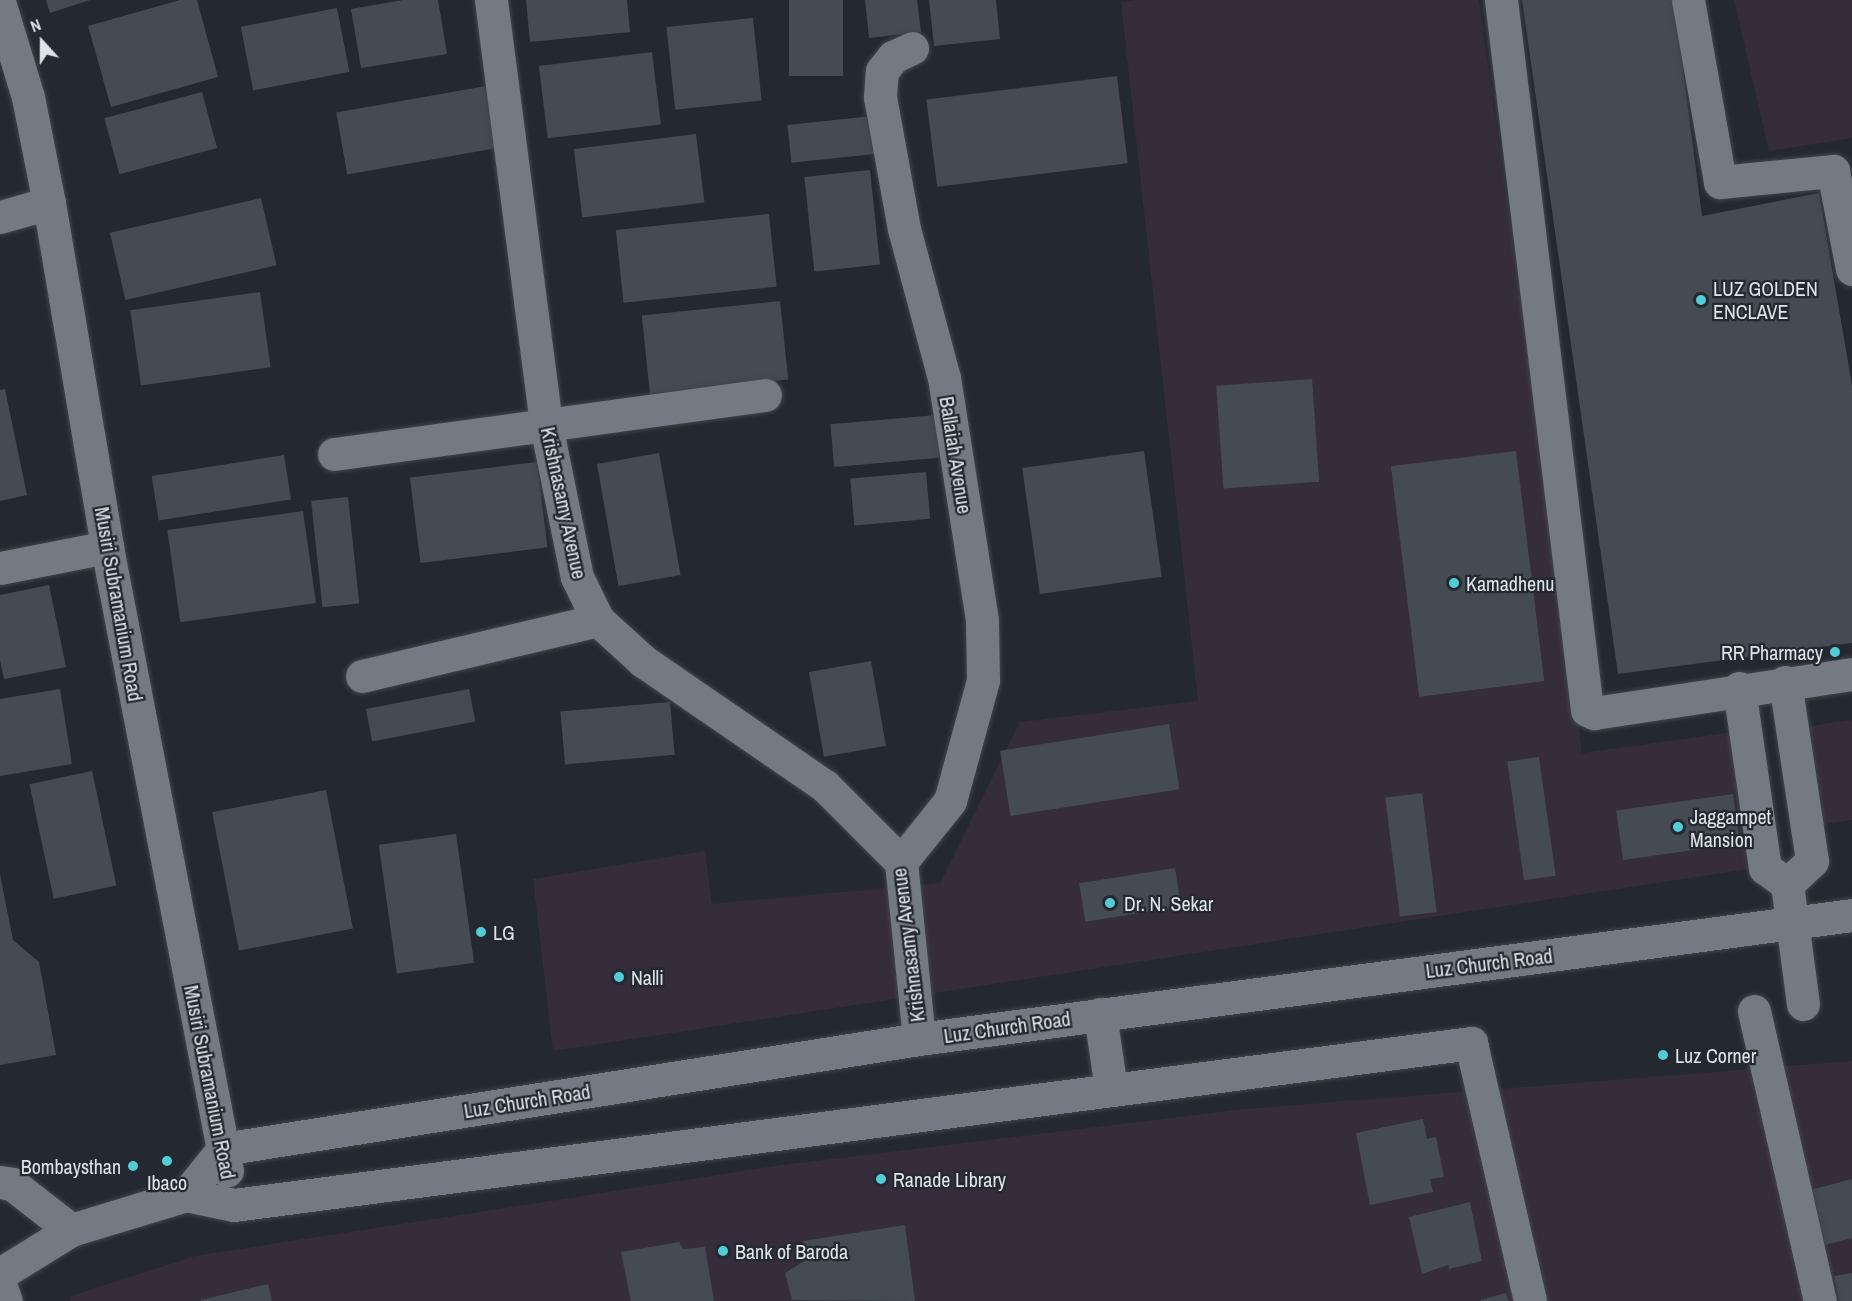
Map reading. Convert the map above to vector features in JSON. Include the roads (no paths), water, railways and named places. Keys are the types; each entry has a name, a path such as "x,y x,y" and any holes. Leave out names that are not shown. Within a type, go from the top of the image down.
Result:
{"street":[{"name":"Krishnasamy Avenue","path":"491,0 546,425 577,577 598,620 643,662 825,786 901,862 919,1039"},
{"path":"1501,0 1583,701 1587,710 1594,713 1739,688 1852,674"},
{"path":"1688,0 1720,182 1833,171 1852,269"},
{"name":"Musiri Subramanium Road","path":"0,5 28,97 49,203 107,547 234,1205"},
{"name":"Ballaiah Avenue","path":"901,862 950,801 983,680 982,620 944,378 904,229 880,97 882,70 893,57 912,48"},
{"path":"0,218 49,203"},
{"path":"334,454 765,395"},
{"path":"0,568 107,547"},
{"path":"362,676 598,620"},
{"path":"1785,682 1812,861 1787,884"},
{"path":"1739,688 1765,868 1787,884 1803,1004"},
{"name":"Luz Church Road","path":"223,1149 919,1039 1852,915"},
{"path":"1754,1011 1820,1301"},
{"path":"1100,1014 1112,1089"},
{"path":"0,1274 71,1230 186,1195 234,1205 1471,1043 1530,1301"},
{"path":"186,1195 223,1149"},
{"path":"0,1182 12,1185 71,1230"},
{"path":"0,1284 6,1301"}],"place":[{"name":"LUZ GOLDEN ENCLAVE","path":"1701,300"},
{"name":"Kamadhenu","path":"1454,583"},
{"name":"RR Pharmacy","path":"1835,652"},
{"name":"Jaggampet Mansion","path":"1678,827"},
{"name":"Dr. N. Sekar","path":"1110,903"},
{"name":"LG","path":"481,932"},
{"name":"Nalli","path":"619,977"},
{"name":"Luz Corner","path":"1663,1055"},
{"name":"Ibaco","path":"167,1161"},
{"name":"Bombaysthan","path":"133,1166"},
{"name":"Ranade Library","path":"881,1179"},
{"name":"Bank of Baroda","path":"723,1251"}]}
